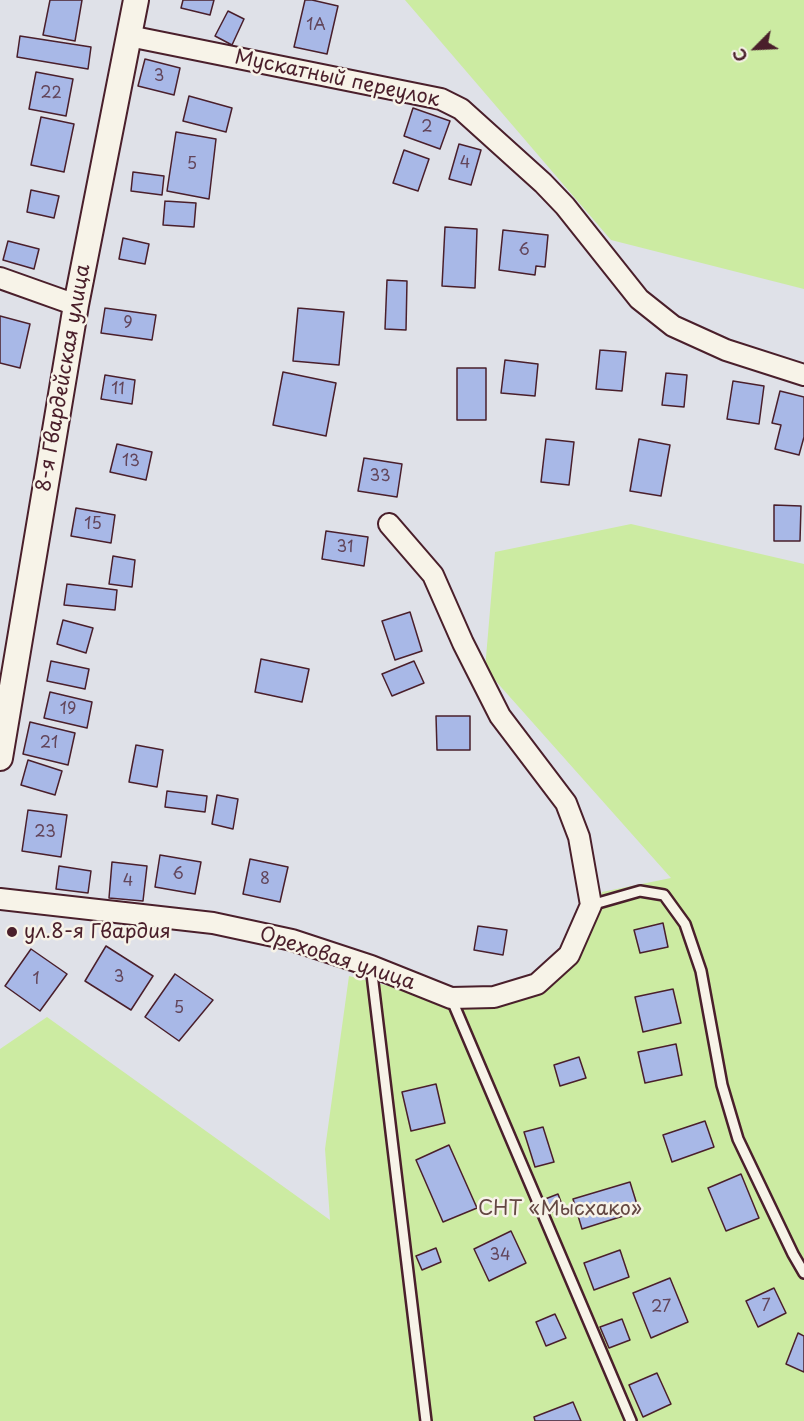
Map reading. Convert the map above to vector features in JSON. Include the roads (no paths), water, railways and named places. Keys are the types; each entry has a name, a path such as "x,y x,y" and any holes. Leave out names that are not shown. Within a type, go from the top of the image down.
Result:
{"street":[{"name":"8-я Гвардейская улица","path":"0,758 76,305 136,0"},
{"name":"Мускатный переулок","path":"129,36 441,99 461,109 566,206 639,299 673,326 726,350 804,375"},
{"path":"0,278 76,305"},
{"path":"389,524 433,575 463,643 500,716 566,803 579,837 591,905"},
{"name":"Ореховая улица","path":"0,899 213,924 292,940 371,966 451,998 494,997 537,984 569,955 591,905"}],"lane":[{"path":"591,905 640,891 664,895 685,924 701,971 722,1085 738,1138 804,1273"},
{"path":"371,966 426,1421"},
{"path":"451,998 631,1421"}],"place":[{"name":"ул.8-я Гвардия","path":"12,932"}],"park label":[{"name":"СНТ «Мысхако»","path":"560,1209"}]}
